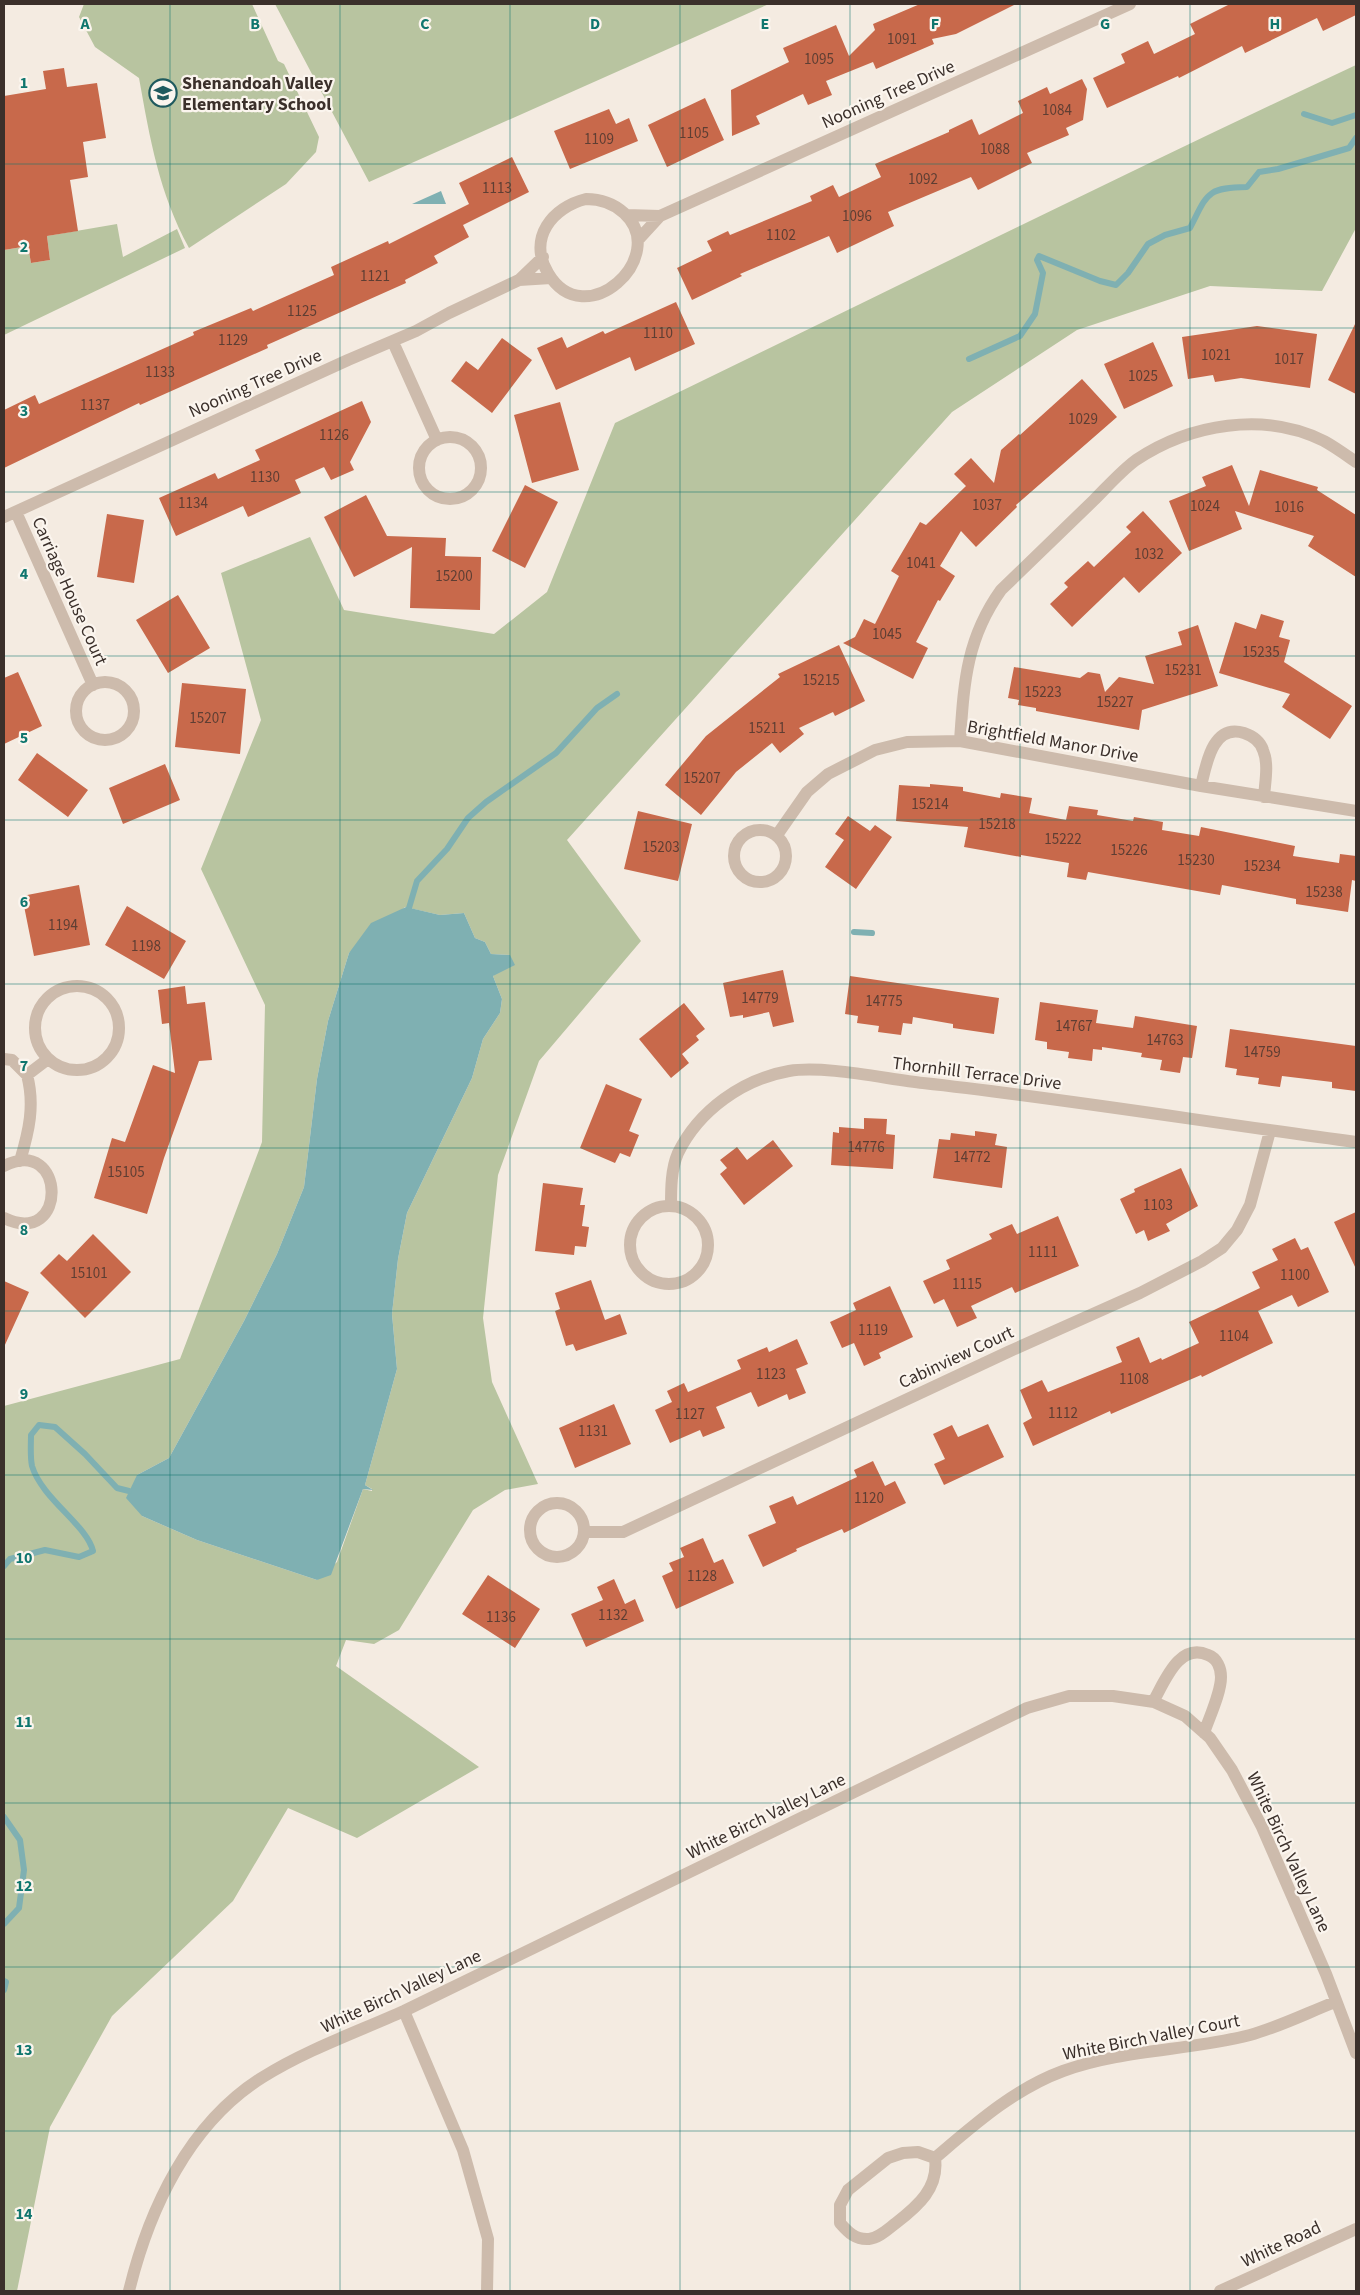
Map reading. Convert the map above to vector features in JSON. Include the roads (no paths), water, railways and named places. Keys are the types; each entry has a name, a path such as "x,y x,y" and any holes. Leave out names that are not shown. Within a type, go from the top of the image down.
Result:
{"street":[{"name":"Nooning Tree Drive","path":"660,216 1130,4"},
{"path":"638,240 636,229 626,215 616,206 596,199 586,199 569,203 550,219 544,230 541,246 545,268 551,278 563,290 572,294 589,297 612,289 628,274 638,240 660,216"},
{"path":"626,215 660,216"},
{"path":"520,280 543,257"},
{"path":"520,280 551,278"},
{"name":"Nooning Tree Drive","path":"10,515 348,360 394,342 520,280"},
{"path":"394,342 437,440"},
{"path":"960,741 966,666 986,610 1001,590 1134,462 1166,442 1201,430 1245,424 1289,429 1324,441 1356,462"},
{"path":"447,437 460,439 469,444 480,460 481,471 476,485 462,497 452,500 433,495 425,488 420,478 418,467 422,455 428,446 437,440 447,437"},
{"name":"Carriage House Court","path":"10,515 92,685"},
{"name":"Carriage House Court","path":"101,683 118,686 131,699 133,708 131,724 119,736 110,740 100,740 91,737 79,723 76,706 85,690 92,685 101,683"},
{"path":"1201,786 1210,752 1215,743 1222,736 1241,732 1252,736 1259,742 1264,751 1266,761 1264,797"},
{"name":"Brightfield Manor Drive","path":"777,835 807,792 828,774 875,750 908,742 960,741 1201,786 1356,811"},
{"path":"759,830 777,835 782,841 787,855 784,869 770,881 752,882 744,877 734,862 734,852 743,836 759,830"},
{"path":"72,986 86,986 99,991 108,999 119,1019 120,1032 117,1045 109,1056 99,1065 87,1070 73,1071 59,1067 48,1059 40,1048 35,1035 38,1015 48,997 59,989 72,986"},
{"path":"4,1059 12,1060 27,1075 32,1093 28,1133 20,1161"},
{"path":"27,1075 48,1059"},
{"name":"Thornhill Terrace Drive","path":"670,1206 671,1185 678,1154 701,1118 731,1093 764,1077 791,1070 821,1070 992,1091 1356,1142"},
{"name":"Cabinview Court","path":"584,1532 623,1532 1086,1316 1140,1293 1202,1261 1222,1248 1237,1230 1250,1205 1270,1131"},
{"path":"4,1166 20,1161 30,1162 46,1172 51,1181 52,1200 48,1209 33,1222 13,1223 4,1218"},
{"path":"670,1206 684,1209 695,1216 703,1226 708,1239 708,1252 703,1264 694,1275 683,1282 670,1284 657,1282 646,1276 638,1268 632,1257 631,1245 633,1232 638,1222 647,1213 658,1208 670,1206"},
{"path":"557,1503 574,1509 580,1515 584,1532 582,1541 577,1549 570,1554 554,1557 543,1554 536,1548 530,1531 534,1515 549,1504 557,1503"},
{"path":"1153,1702 1178,1660 1184,1655 1201,1652 1212,1656 1218,1663 1222,1679 1204,1733"},
{"name":"White Birch Valley Lane","path":"129,2291 134,2270 150,2227 166,2189 183,2156 204,2128 228,2103 263,2077 306,2055 404,2011 1028,1708 1069,1696 1114,1696 1153,1702 1185,1716 1204,1733 1232,1770 1262,1827 1326,1974 1335,2002 1356,2053"},
{"name":"White Birch Valley Court","path":"935,2158 981,2119 1013,2096 1064,2071 1114,2059 1249,2035 1335,2002"},
{"path":"404,2011 463,2150 488,2239 487,2291"},
{"path":"918,2152 935,2158 936,2170 927,2194 919,2204 883,2233 869,2239 851,2236 840,2223 840,2205 848,2190 888,2158 902,2153 918,2152"},
{"name":"White Road","path":"1220,2291 1356,2229"}],"water":[{"path":"441,191 446,204 412,204"},
{"path":"406,907 440,915 464,913 475,938 485,942 491,954 510,955 515,965 493,976 502,999 500,1013 483,1039 472,1078 407,1213 398,1259 392,1314 397,1369 365,1485 373,1490 363,1489 331,1575 317,1580 197,1540 142,1516 126,1498 137,1475 169,1458 244,1321 277,1254 304,1187 317,1079 328,1021 349,953 371,923"}],"waterway":[{"path":"1304,114 1332,123 1356,115"},
{"path":"969,359 1020,336 1035,314 1043,273 1037,260 1039,256 1100,281 1116,285 1128,273 1148,244 1165,235 1190,228 1205,200 1216,191 1247,187 1259,172 1278,169 1349,148 1356,138"},
{"path":"409,908 417,881 447,849 468,818 486,802 556,753 597,708 617,694"},
{"path":"854,932 872,933"},
{"path":"4,1566 10,1559 45,1550 79,1557 93,1551 82,1531 54,1501 37,1478 32,1466 31,1435 39,1425 55,1427 85,1454 117,1488 129,1491"},
{"path":"4,1817 20,1840 24,1870 19,1908 4,1924"},
{"path":"4,1981 6,1982 4,1990"}],"place":[{"name":"Shenandoah Valley Elementary School","path":"163,93"}]}
